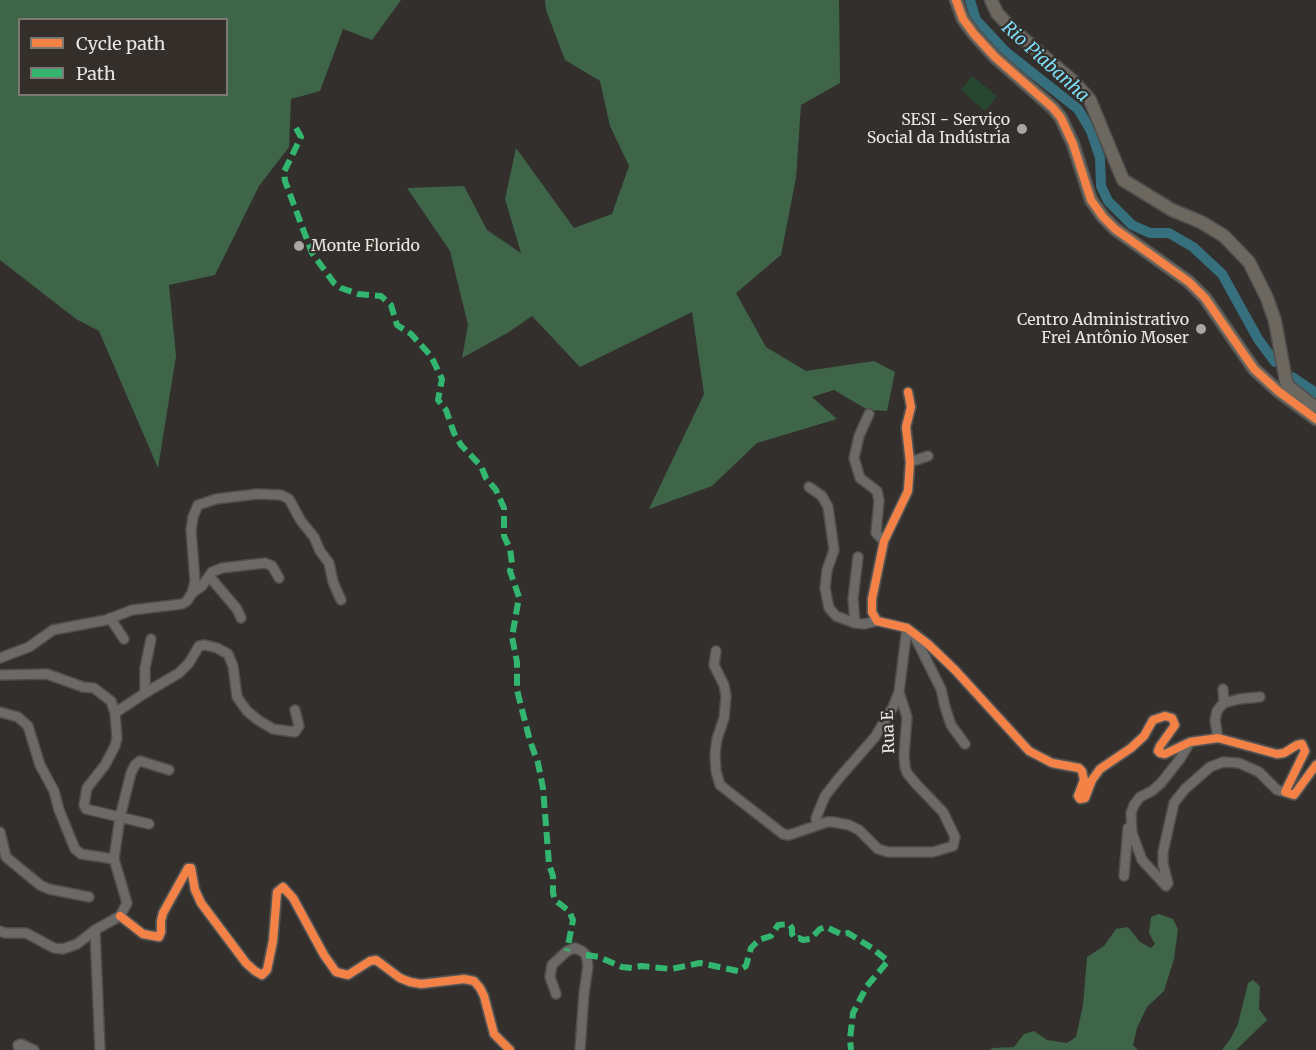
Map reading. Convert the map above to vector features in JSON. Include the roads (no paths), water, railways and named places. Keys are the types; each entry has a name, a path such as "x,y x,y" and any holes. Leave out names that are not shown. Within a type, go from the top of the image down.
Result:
{"main road":[{"path":"956,0 963,19 974,34 995,57 1053,108 1061,118 1073,144 1091,200 1102,217 1196,289 1219,317 1254,369 1278,391 1316,419"},
{"path":"991,0 998,13 1012,29 1082,90 1096,110 1123,180 1224,236 1249,262 1267,298 1275,321 1288,387 1316,408"}],"street":[{"path":"877,621 872,612 872,599 884,541 906,497 910,462 906,433 911,407 908,392"},
{"path":"869,414 859,436 854,458 860,478 877,491 879,501 876,533 884,541"},
{"path":"910,462 928,456"},
{"path":"809,487 822,496 828,507 834,550 827,570 825,588 829,609 836,616 855,623 864,624 877,621 910,629 955,670 1029,751 1052,764 1078,768 1083,771 1084,780 1078,796 1080,799 1085,798 1092,780 1100,769 1131,748 1144,736 1155,719 1168,716 1174,722 1174,729 1160,746 1158,751 1160,753 1165,754 1190,742 1218,738 1281,754 1300,744 1305,747 1304,754 1285,792"},
{"path":"192,594 195,575 191,530 198,505 207,500 226,497 281,495 289,499 294,506 301,521 314,537 329,563 333,582 341,600"},
{"path":"855,623 853,599 858,557"},
{"path":"0,658 33,645 53,630 110,618 132,610 182,604 217,569 265,563 272,567 279,578"},
{"path":"209,576 237,609 241,618"},
{"path":"110,618 124,639"},
{"path":"910,629 941,689 954,732 965,744"},
{"name":"Rua E","path":"817,825 827,822 849,825 859,830 878,849 888,852 933,852 954,844 956,837 948,820 907,773 904,755 907,717 899,692 910,629"},
{"path":"145,693 145,668 151,639"},
{"path":"115,713 179,673 189,663 196,649 205,645 228,654 233,666 237,697 247,711 258,720 273,729 295,732 299,726 296,710"},
{"path":"716,651 714,665 724,685 726,696 724,718 717,738 715,754 720,785 783,834 794,834 817,825 816,818 825,796 875,737 899,692"},
{"path":"0,675 47,674 84,687 94,688 108,698 114,706 117,738 105,765 87,788 84,805 88,810 149,824"},
{"path":"1218,738 1215,716 1224,703 1223,689"},
{"path":"1224,703 1260,697"},
{"path":"0,712 18,717 28,726 40,765 54,791 75,849 81,854 114,859"},
{"path":"1124,876 1127,832 1136,801 1161,783 1190,742"},
{"path":"0,931 26,933 60,950 77,944 95,930 120,916 127,903 114,859 120,817 131,773 137,762 169,770"},
{"path":"1130,823 1142,860 1167,887 1163,852 1174,803 1185,789 1210,767 1223,762 1239,763 1259,772 1277,790 1296,794 1316,765"},
{"path":"0,832 3,857 45,888 89,897"},
{"path":"120,916 143,934 159,937 163,913 187,870 191,868 195,890 201,903 246,963 262,975 267,970 273,941 277,892 284,888 293,898 324,955 336,972 348,975 376,960 400,978 410,982 421,984 464,979 474,981 480,988 488,1006 494,1034 510,1050"},
{"path":"95,930 100,1050"},
{"path":"556,994 550,977 551,967 564,952 572,949 579,950 588,961 580,1050"},
{"path":"19,1050 18,1045 21,1044 34,1050"}],"waterway":[{"path":"970,0 976,20 1006,52 1078,109 1091,131 1100,158 1101,186 1108,201 1132,225 1150,233 1169,233 1193,247 1222,274 1258,339 1275,362"},
{"name":"Rio Piabanha","path":"1292,377 1316,393"}],"place":[{"name":"SESI - Serviço Social da Indústria","path":"1022,129"},
{"name":"Monte Florido","path":"299,246"},
{"name":"Centro Administrativo Frei Antônio Moser","path":"1201,329"}]}
